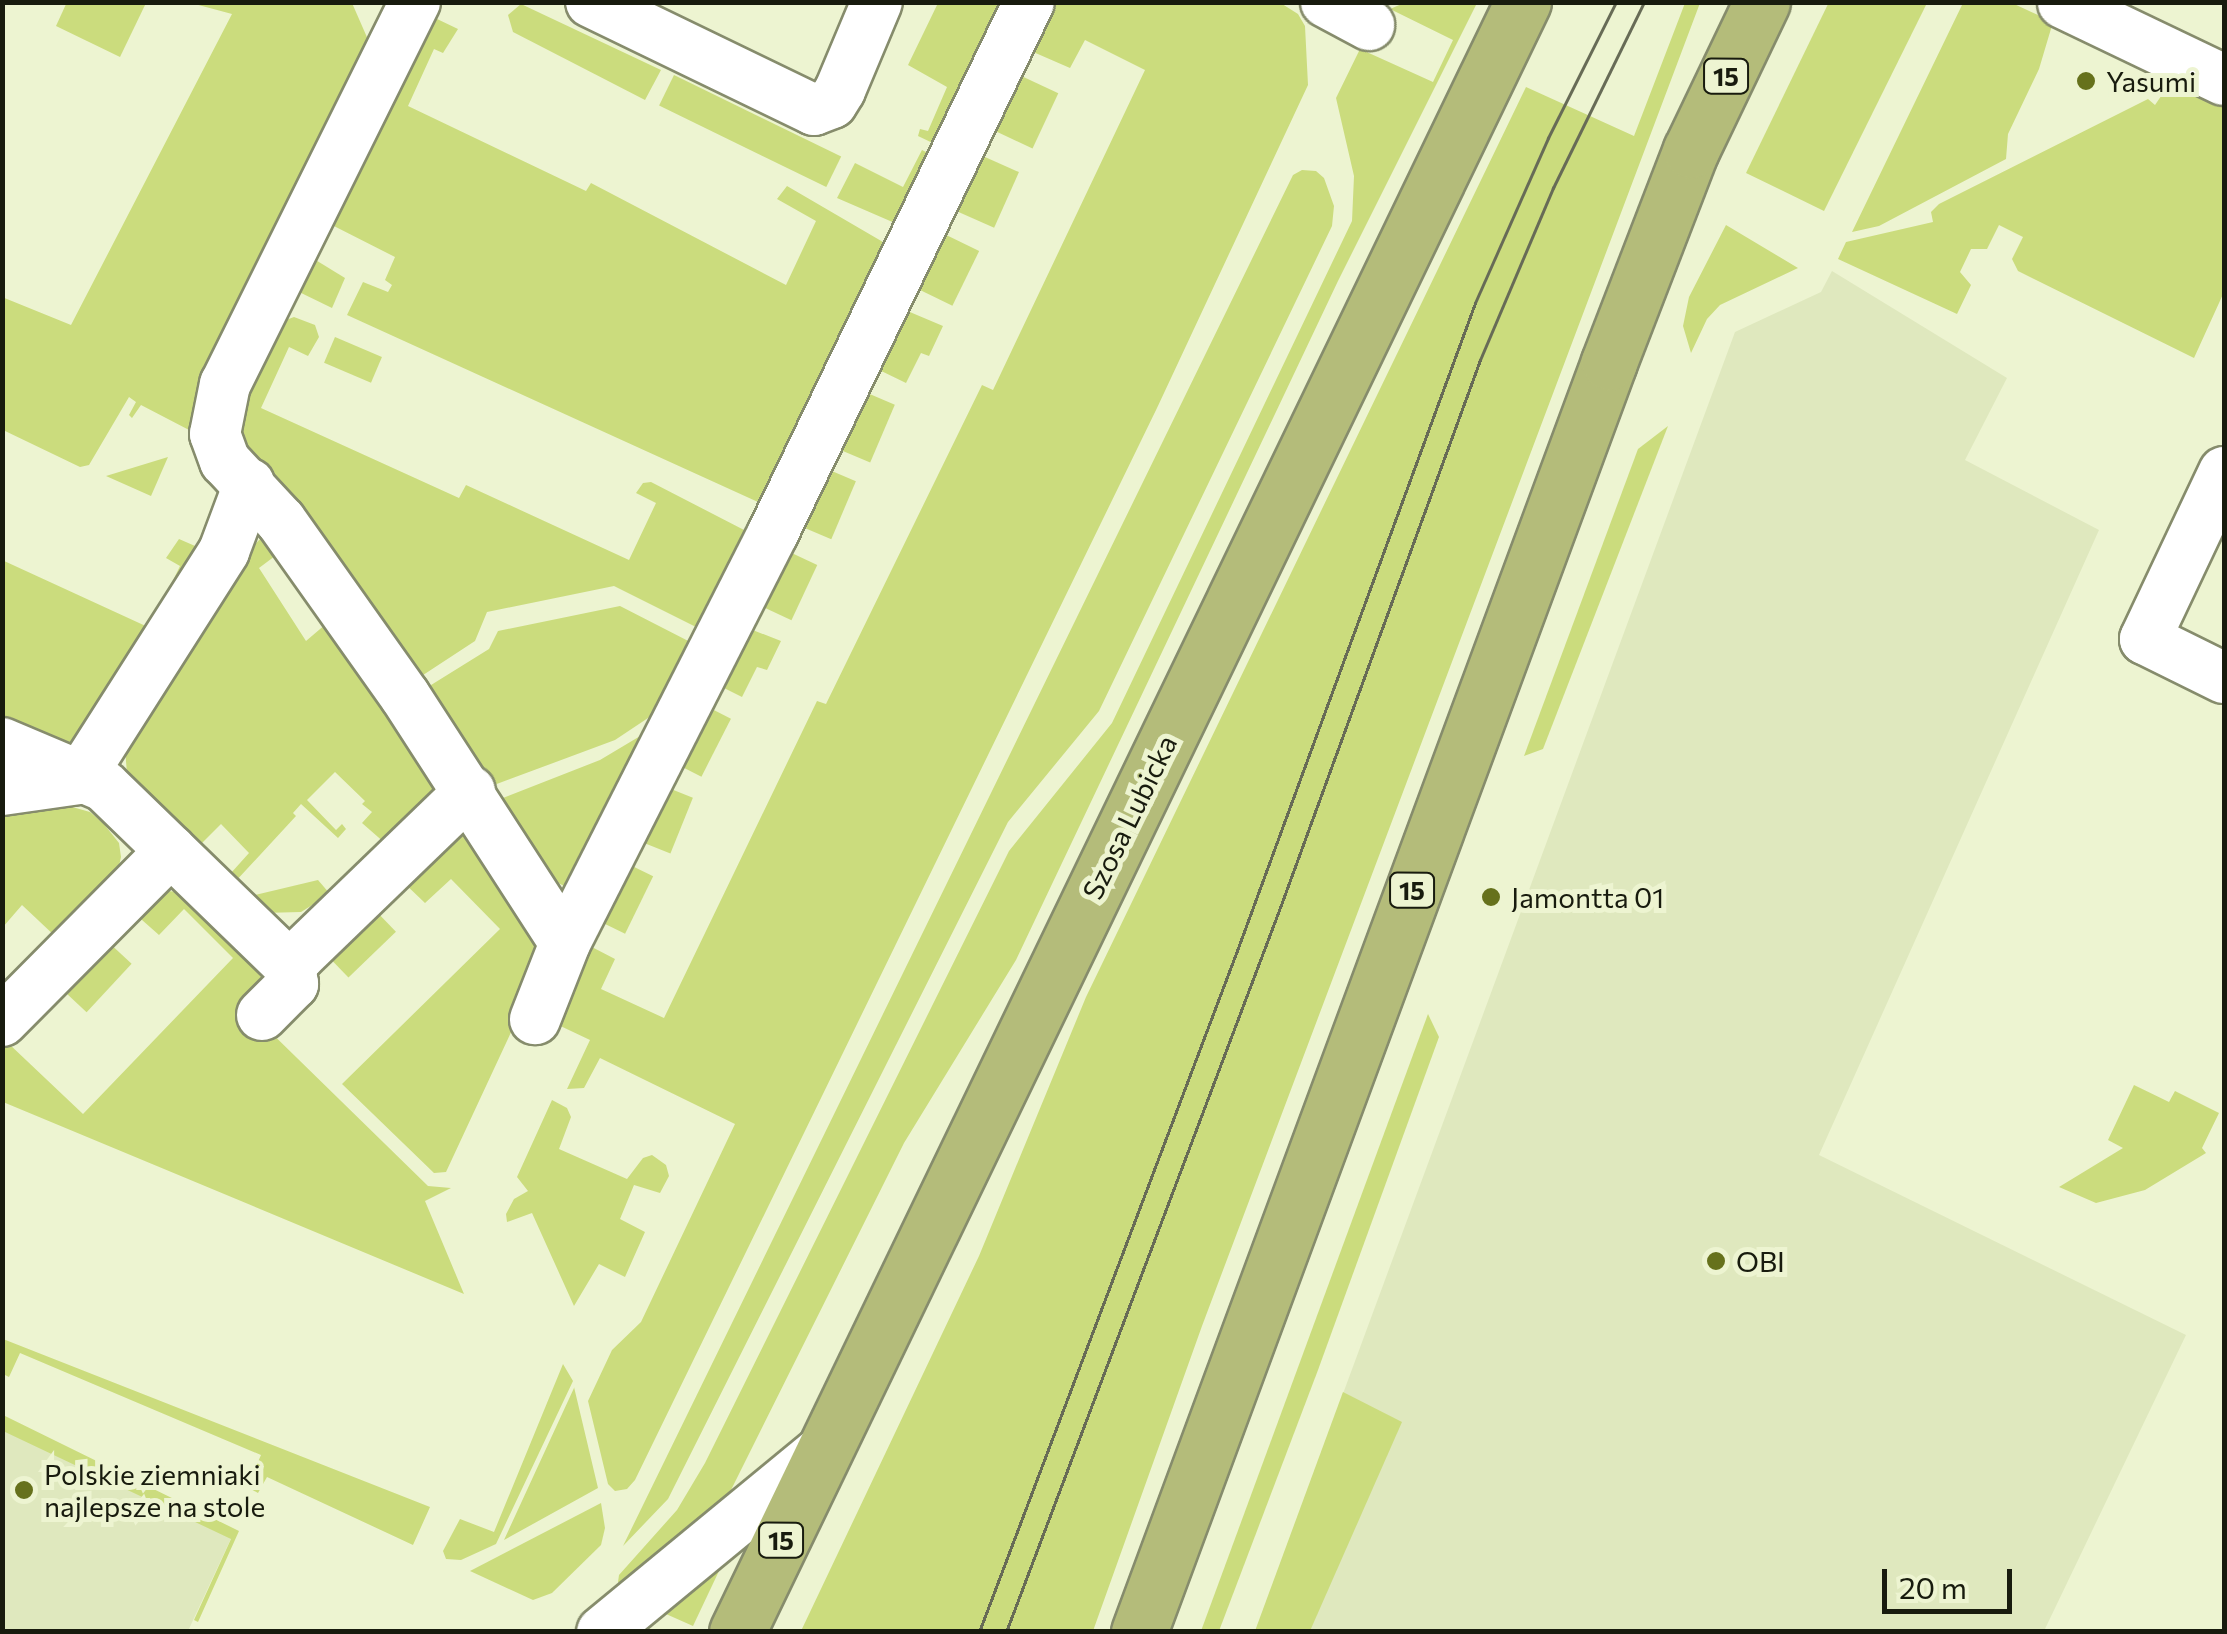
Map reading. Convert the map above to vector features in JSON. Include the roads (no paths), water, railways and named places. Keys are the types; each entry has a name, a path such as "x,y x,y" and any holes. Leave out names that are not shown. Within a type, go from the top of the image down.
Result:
{"main road":[{"name":"Szosa Lubicka","path":"737,1632 1523,2"},
{"name":"15","path":"1139,1632 1616,344 1691,150 1762,2"},
{"path":"1151,1632 1159,1577"}],"street":[{"path":"416,2 219,400 215,434 218,449 235,473 250,484 282,521 470,791 565,943"},
{"path":"591,2 814,110 832,103 840,90 877,2"},
{"path":"535,1019 565,943 773,534 1028,2"},
{"path":"1326,2 1369,26"},
{"path":"2062,3 2224,80"},
{"path":"2224,472 2137,652 2224,678"},
{"path":"2,790 78,778 224,550 250,484"},
{"path":"2,742 104,786 132,808 171,852 290,966 293,984 262,1015"},
{"path":"290,966 470,791"},
{"path":"2,1021 171,852"},
{"path":"602,1632 825,1448"}],"tram line":[{"path":"979,1632 1238,948 1475,303 1548,138 1616,2"},
{"path":"1006,1632 1281,905 1480,360 1553,188 1644,2"}],"place":[{"name":"Yasumi","path":"2086,81"},
{"name":"Jamontta 01","path":"1491,897"},
{"name":"OBI","path":"1716,1261"},
{"name":"Polskie ziemniaki najlepsze na stole","path":"24,1490"}]}
